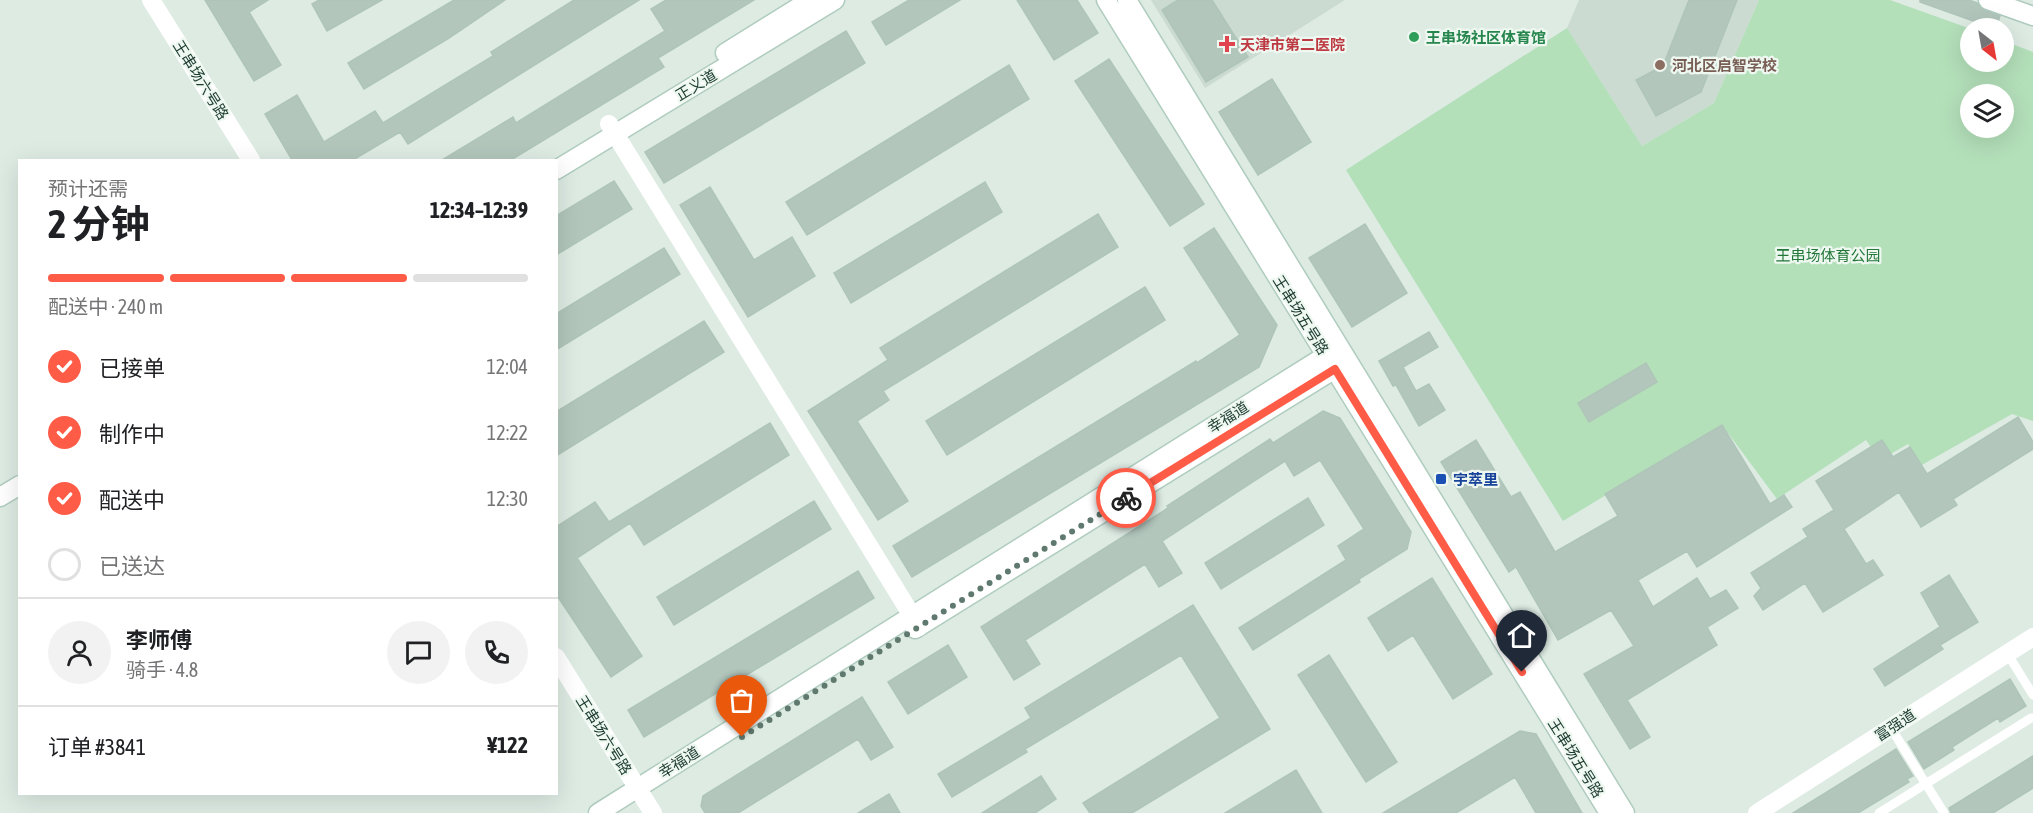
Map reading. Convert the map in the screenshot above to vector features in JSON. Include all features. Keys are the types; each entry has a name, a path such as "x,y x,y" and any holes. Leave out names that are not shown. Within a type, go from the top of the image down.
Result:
{"street":[{"name":"王串场六号路","path":"151,0 250,159"},
{"name":"正义道","path":"558,169 612,129 810,0"},
{"name":"正义道","path":"552,159 612,129 835,0"},
{"name":"王串场五号路","path":"1106,0 1337,358 1625,813"},
{"name":"王串场五号路","path":"1126,0 1337,358 1610,813"},
{"path":"1988,0 2023,9"},
{"path":"612,129 915,621"},
{"name":"幸福道","path":"621,813 645,800 915,621 1337,358"},
{"path":"0,497 18,486"},
{"path":"0,511 18,500"},
{"name":"富强道","path":"1756,813 2033,637"},
{"name":"王串场六号路","path":"558,660 645,800"},
{"name":"幸福道","path":"598,813 645,800"}],"lane":[{"path":"2007,653 2033,695"},
{"path":"1879,813 2031,718"},
{"path":"1891,728 1944,813"}],"shaded area":[{"name":"天津市第二医院","path":"1151,0 1345,0 1205,88"},
{"name":"河北区启智学校","path":"1579,0 1759,0 1714,103 1642,146 1567,28"}],"green space":[{"name":"王串场体育公园","path":"1759,0 1890,0 1960,25 1960,72 2014,72 2014,45 2033,52 2033,421 2012,414 1920,466 1908,444 1880,460 1866,440 1777,499 1722,425 1563,521 1346,170 1567,28 1642,146 1714,103"}],"building":[{"path":"205,0 268,0 249,12 281,65 254,81"},
{"path":"319,0 382,0 327,31 312,4"},
{"path":"454,0 505,0 449,38 364,89 348,63"},
{"path":"574,0 639,0 408,144 400,132 355,159 291,159 265,114 297,95 324,142 375,111 383,123 493,56 491,52"},
{"path":"666,0 754,0 658,58 664,67 513,159 444,159 513,117 516,123 665,31 651,9"},
{"path":"909,0 960,0 886,45 872,22"},
{"path":"1017,0 1077,0 1098,33 1054,60"},
{"path":"1178,0 1212,0 1248,57 1206,82 1162,10"},
{"path":"1689,0 1737,0 1701,92 1656,116 1636,80 1663,66"},
{"path":"1920,0 1969,0 1977,3 1984,10 2000,16 1999,18 1965,18 1920,2"},
{"path":"846,31 865,63 664,183 645,152"},
{"path":"1109,59 1204,204 1170,226 1075,81"},
{"path":"1009,65 1029,99 807,235 786,202"},
{"path":"1272,79 1311,142 1258,175 1219,112"},
{"path":"614,181 632,209 558,254 558,215"},
{"path":"985,182 1002,212 851,303 834,273"},
{"path":"710,187 754,260 792,237 815,276 748,317 680,205"},
{"path":"1098,214 1118,247 883,391 889,400 857,421 908,501 878,520 808,411 888,360 880,348"},
{"path":"1365,224 1407,293 1352,327 1309,258"},
{"path":"1214,228 1277,325 1259,367 912,577 893,546 1240,335 1184,248"},
{"path":"664,248 680,274 558,349 558,313"},
{"path":"1145,287 1165,320 947,455 926,421"},
{"path":"704,321 724,352 558,455 558,411"},
{"path":"1429,332 1438,347 1403,367 1416,391 1429,384 1445,410 1419,426 1396,385 1393,386 1379,361"},
{"path":"1646,363 1657,382 1589,422 1578,403"},
{"path":"1323,411 1340,418 1411,532 1407,549 1359,579 1360,582 1253,650 1239,628 1346,560 1338,546 1364,529 1320,460 1294,476 1285,461 1162,541 1182,573 1159,587 1145,564 1025,640 1040,664 1014,680 981,627 1168,508 1167,506 1270,439 1273,443"},
{"path":"2018,417 2033,442 2033,449 1953,499 1957,505 1921,527 1899,492 1844,529 1866,564 1873,560 1883,575 1823,612 1805,583 1763,610 1754,596 1761,588 1751,573 1808,537 1803,529 1834,510 1816,481 1882,440 1893,457 1910,447 1927,474"},
{"path":"770,423 789,455 644,545 630,523 577,558 642,656 611,677 558,597 558,526 595,502 609,522"},
{"path":"1722,425 1770,504 1784,495 1792,507 1697,567 1687,551 1638,580 1653,607 1697,578 1710,599 1726,590 1738,608 1707,627 1717,645 1627,700 1650,737 1630,749 1584,674 1634,646 1611,610 1558,640 1516,567 1509,572 1441,462 1476,440 1511,497 1520,492 1555,552 1618,516 1605,494"},
{"path":"1308,498 1324,525 1221,589 1205,563"},
{"path":"814,501 831,529 674,625 657,597"},
{"path":"858,571 874,598 644,737 628,710"},
{"path":"1949,575 1978,622 1940,645 1943,649 1885,686 1874,669 1940,627 1921,593"},
{"path":"1432,578 1492,674 1453,699 1413,635 1388,651 1368,618"},
{"path":"1193,605 1270,729 1132,813 1090,813 1083,803 1220,718 1181,655 1025,749 1027,752 952,797 938,774 1031,718 1025,708"},
{"path":"948,645 967,677 908,714 888,682"},
{"path":"1329,655 1397,762 1366,782 1298,675"},
{"path":"2010,679 2026,706 2000,722 1998,718 1952,747 1954,750 1924,769 1908,742"},
{"path":"862,697 893,747 871,760 858,739 738,813 705,813 701,806 703,796"},
{"path":"1520,731 1536,734 1582,813 1536,813 1515,777 1456,813 1383,813"},
{"path":"1896,749 1913,776 1907,779 1909,782 1858,813 1793,813"},
{"path":"2033,756 2033,788 1993,813 1951,813 1949,808"},
{"path":"1296,770 1322,813 1225,813"},
{"path":"1041,776 1056,799 1035,813 982,813"},
{"path":"889,794 900,813 858,813"}],"way so far":[{"path":"742,737 1126,498"}],"place":[{"name":"王串场社区体育馆","path":"1414,37"},
{"name":"天津市第二医院","path":"1227,44"},
{"name":"河北区启智学校","path":"1660,65"},
{"name":"宇萃里","path":"1441,479"}],"route":[{"path":"1126,498 1335,369 1522,672"}]}
